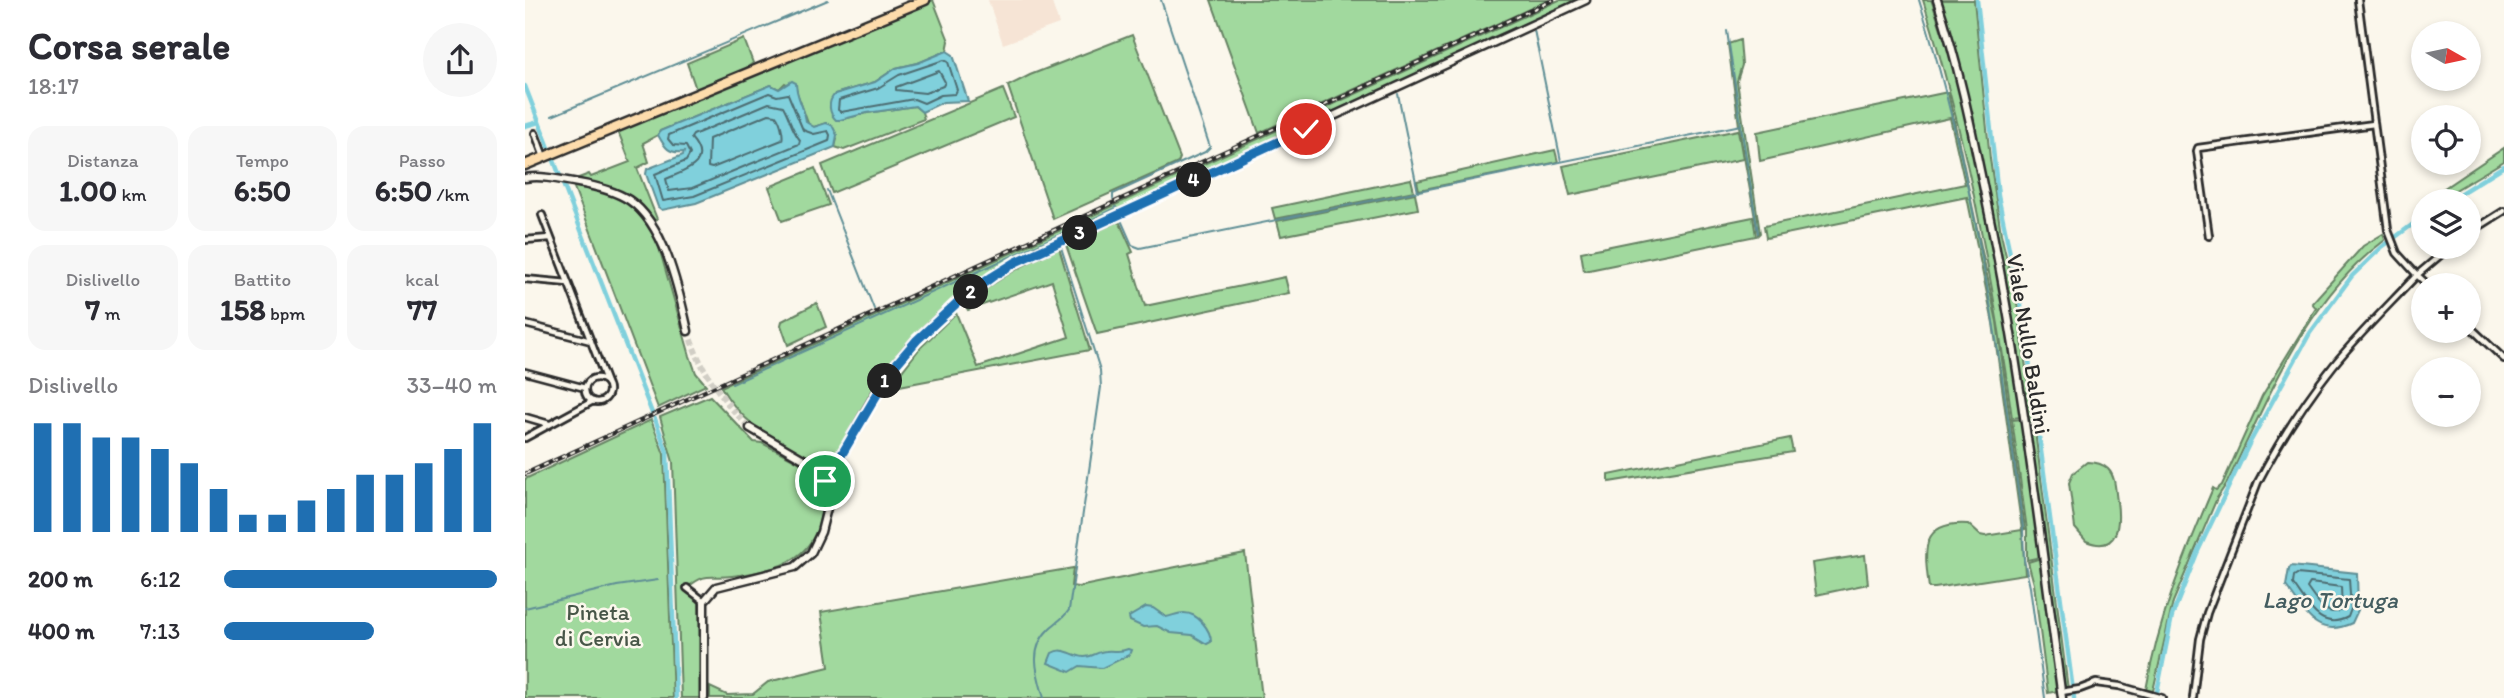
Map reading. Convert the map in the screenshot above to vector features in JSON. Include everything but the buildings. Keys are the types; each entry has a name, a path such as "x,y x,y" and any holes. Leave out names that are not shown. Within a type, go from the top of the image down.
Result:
{"main road":[{"path":"525,165 925,0"}],"street":[{"path":"704,698 704,601 716,587 795,567 811,553 817,543 834,484 841,479 838,468 847,446 892,369 917,340 963,298 1016,262 1586,0"},
{"name":"Viale Nullo Baldini","path":"1935,0 1959,71 2006,294 2063,694"},
{"path":"2358,0 2388,230 2392,246 2415,273"},
{"path":"2209,236 2197,151 2199,148 2374,124"},
{"path":"535,133 545,157"},
{"path":"525,178 568,181 616,194 631,201 641,211 663,245 688,331"},
{"path":"2481,225 2504,211"},
{"path":"525,438 593,401 599,401 607,396 609,389 542,215"},
{"path":"525,240 550,238"},
{"path":"2419,273 2436,259"},
{"path":"525,279 568,283"},
{"path":"2193,698 2200,639 2207,613 2266,466 2308,400 2335,364 2411,282"},
{"path":"525,324 591,341"},
{"path":"2481,337 2504,359"},
{"path":"525,372 585,388"},
{"path":"593,401 587,397 587,382 601,378 607,383"},
{"path":"525,417 549,424"},
{"path":"750,428 812,464 838,468"},
{"path":"812,464 824,478 834,484"},
{"path":"827,467 824,478 827,510"},
{"path":"687,588 704,601"},
{"path":"2063,694 2096,683 2161,698"}],"shaded area":[{"path":"988,0 1051,0 1059,24 1003,44"}],"green space":[{"path":"933,0 949,41 947,51 918,63 896,68 875,82 835,94 840,120 915,106 922,112 924,119 844,150 835,147 837,139 826,123 809,126 796,90 785,83 779,89 771,85 660,131 658,135 643,143 649,162 637,168 657,219 652,224 629,199 609,189 576,179 589,174 591,177 630,162 618,131"},
{"path":"1211,0 1549,0 1259,133"},
{"path":"1559,0 1579,0 1144,198 986,278 932,321 891,368 834,462 815,463 762,432 740,413 721,387"},
{"path":"1923,0 1932,2 1961,90 2000,275 2022,417 2012,418 1977,208 1952,103"},
{"path":"1941,0 1974,0 1990,159 2001,234 2018,308 2033,421 2031,422 2026,412 1984,176 1960,66"},
{"path":"1132,35 1180,158 1178,163 1053,219 1008,86"},
{"path":"744,39 753,63 740,73 696,89 687,63"},
{"path":"1740,40 1742,65 1737,81 1760,233 1758,235 1728,44"},
{"path":"1003,89 1014,117 832,193 822,165"},
{"path":"1948,92 1997,322 2025,529 2022,530 1993,323 1967,197 1766,238 1764,226 1965,184 1950,118 1760,161 1757,132"},
{"path":"1738,130 1743,159 1570,195 1563,166"},
{"path":"2504,148 2504,161 2481,175 2481,163"},
{"path":"1555,150 1558,162 1419,190 1417,181"},
{"path":"815,168 829,205 782,221 769,187"},
{"path":"2464,175 2481,175 2457,189 2443,189"},
{"path":"1411,179 1414,191 1275,219 1272,208"},
{"path":"573,185 601,190 622,199 639,214 656,237 690,356 696,373 706,385 658,408"},
{"path":"1415,193 1418,209 1281,236 1277,221"},
{"path":"1753,217 1756,236 1584,271 1581,252"},
{"path":"1119,221 1133,252 1129,254 1145,306 1285,277 1289,293 1097,334 1066,245"},
{"path":"2383,234 2385,240 2357,264 2333,291 2292,351 2217,498 2173,602 2153,691 2146,690 2165,612 2213,488 2216,490 2222,485 2262,396 2316,308 2312,303 2363,246"},
{"path":"1059,248 1090,350 889,388 920,348 956,313 978,367 1069,337 1052,281 968,310 965,305 1010,273"},
{"path":"817,303 826,327 788,345 782,321"},
{"name":"Pineta di Cervia","path":"710,396 754,442 782,453 815,473 821,487 822,509 817,530 810,543 790,561 748,574 704,578 687,588 699,603 702,698 681,698 673,462 660,417"},
{"path":"2022,419 2041,557 2027,560 2027,530 2012,420"},
{"name":"Pineta di Cervia","path":"651,420 664,454 673,698 525,698 525,479"},
{"path":"2035,431 2068,689 2065,690 2062,688 2048,584 2047,551 2029,437"},
{"path":"1790,438 1793,452 1609,482 1609,475"},
{"path":"2087,462 2103,465 2111,472 2114,480 2117,527 2111,540 2105,543 2086,541 2075,528 2069,483 2073,473"},
{"path":"1968,524 1985,536 2022,530 2025,574 1929,588 1926,550 1933,533 1941,527"},
{"path":"1245,553 1262,698 710,698 710,687 727,695 753,694 768,682 829,667 821,612 1073,568 1071,586 1078,587"},
{"path":"1865,555 1868,584 1816,595 1812,563"},
{"path":"2041,558 2058,691 2048,693 2034,584 2028,562"}],"water":[{"path":"947,51 953,55 968,101 943,102 922,112 915,106 840,120 836,120 832,114 830,104 835,94 875,82 896,68 918,63"},
{"path":"792,81 796,83 806,122 814,127 826,123 832,125 837,135 835,147 696,203 662,210 658,207 646,174 647,169 683,155 684,152 668,149 658,135 660,131 771,85 779,89"},
{"name":"Lago Tortuga","path":"2291,566 2357,573 2358,610 2352,623 2329,628 2313,620 2286,586"},
{"path":"1146,607 1153,608 1166,617 1184,613 1194,616 1206,628 1211,642 1207,644 1192,635 1171,633 1157,626 1143,627 1130,621 1129,617"},
{"path":"1131,650 1129,655 1102,668 1080,666 1070,672 1048,663 1052,653 1056,651 1084,657 1103,651"}],"waterway":[{"path":"552,116 828,0"},
{"path":"1113,199 1113,194 1205,152 1210,147 1161,0"},
{"path":"1919,0 1955,130 1983,261 2005,394 2023,528 2024,560 2045,698"},
{"path":"1977,0 1998,196 2023,316 2074,698"},
{"path":"1534,30 1561,161"},
{"path":"1121,220 1132,245 1140,248 1741,125 1727,31"},
{"path":"525,86 652,413"},
{"path":"1398,94 1418,192"},
{"path":"525,126 539,122"},
{"path":"1741,126 1758,233"},
{"path":"2467,189 2504,166"},
{"path":"827,190 874,309"},
{"path":"1116,207 1117,211"},
{"path":"1058,239 1057,236 1116,208"},
{"path":"2156,697 2172,616 2197,553 2249,444 2310,333 2352,276 2382,247 2411,226"},
{"path":"732,384 1056,236"},
{"path":"1044,698 1037,671 1036,653 1042,637 1069,610 1101,387 1100,370 1060,244"},
{"path":"655,419 667,452 676,698"},
{"path":"525,608 617,586 658,580"}],"tunnel":[{"path":"688,331 698,357 713,383 730,407 750,428"}],"railway":[{"path":"525,474 1553,0"}],"route":[{"path":"825,481 824,469 829,465 835,466 892,369 917,340 963,298 1016,262 1306,129"}]}
